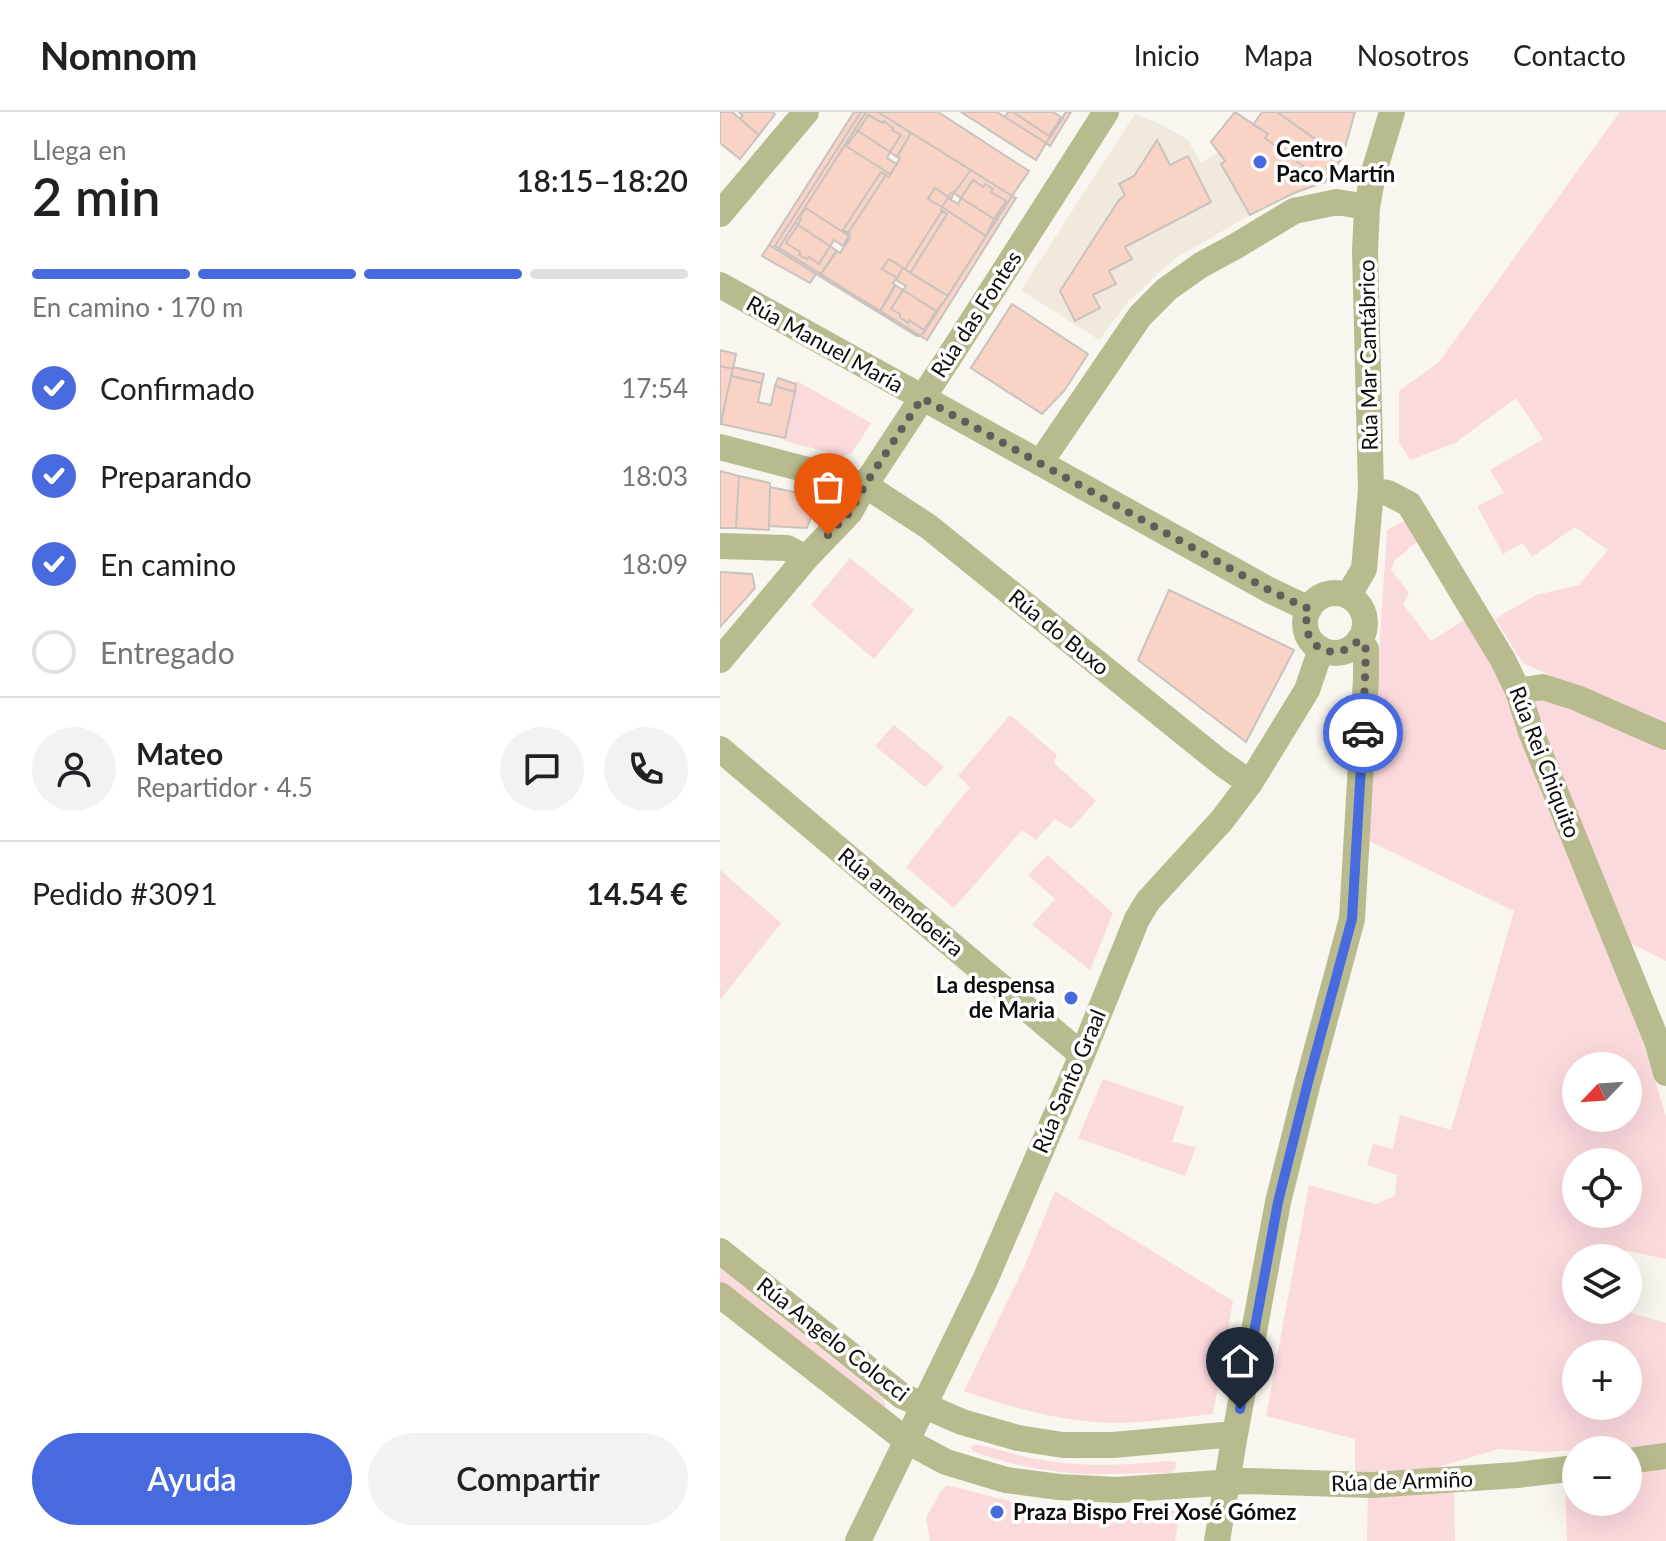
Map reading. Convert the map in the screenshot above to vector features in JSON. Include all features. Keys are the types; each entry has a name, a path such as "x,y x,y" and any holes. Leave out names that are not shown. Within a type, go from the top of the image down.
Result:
{"street":[{"path":"720,214 806,112"},
{"name":"Rúa das Fontes","path":"720,660 806,558 850,512 1106,112"},
{"name":"Rúa Mar Cantábrico","path":"1348,596 1364,569 1371,490 1365,251 1367,207 1392,112"},
{"path":"1040,463 1140,316 1167,289 1201,265 1294,211 1337,202 1367,207"},
{"name":"Rúa Manuel María","path":"720,285 1269,590 1309,609"},
{"name":"Rúa do Buxo","path":"720,447 865,485 929,527 1250,783"},
{"name":"Rúa Rei Chiquito","path":"1371,490 1388,493 1409,504 1503,660 1657,1041 1666,1073"},
{"path":"720,546 787,548 806,558"},
{"path":"1326,594 1348,596 1358,604 1364,615 1365,628 1359,640 1352,648 1342,652 1321,649 1308,636 1305,627 1309,609 1326,594"},
{"path":"1217,1541 1278,1202 1352,919 1366,678 1366,649 1359,640"},
{"name":"Rúa Santo Graal","path":"858,1541 985,1280 1137,919 1148,901 1222,820 1250,783 1307,690 1321,649"},
{"path":"1518,691 1543,687 1577,698 1666,737"},
{"name":"Rúa amendoeira","path":"720,749 1082,1055"},
{"name":"Rúa Angelo Colocci","path":"720,1251 902,1396 962,1422 1018,1438 1063,1445 1113,1445 1235,1434"},
{"name":"Rúa Angelo Colocci","path":"720,1295 907,1441 946,1462 1006,1480 1059,1487 1117,1490 1228,1482"},
{"path":"1642,1459 1666,1456"},
{"name":"Rúa de Armiño","path":"1228,1482 1372,1485 1562,1470"}],"shaded area":[{"path":"1620,112 1666,112 1666,727 1523,663 1495,619 1536,595 1579,585 1608,550 1575,527 1532,557 1523,543 1503,554 1477,506 1504,493 1490,470 1543,439 1516,398 1455,443 1410,460 1399,442 1399,391 1439,362"},
{"path":"1135,114 1187,139 1201,163 1219,152 1225,161 1221,164 1250,215 1176,258 1159,272 1127,303 1099,340 1021,290"},
{"path":"797,381 871,423 852,453 843,456 784,441"},
{"path":"1402,522 1407,523 1421,538 1395,560 1391,570 1409,593 1403,604 1431,641 1466,619 1496,664 1630,998 1666,1117 1666,1259 1642,1254 1642,1244 1562,1244 1562,1324 1642,1324 1642,1316 1666,1323 1666,1445 1642,1446 1642,1436 1562,1436 1562,1451 1499,1449 1415,1474 1355,1471 1355,1439 1266,1416 1309,1185 1376,1204 1395,1196 1397,1175 1367,1165 1373,1144 1393,1149 1400,1115 1451,1130 1514,911 1367,840 1387,530"},
{"path":"850,558 914,610 874,659 811,605"},
{"path":"1551,698 1666,751 1666,961 1622,939 1534,708 1538,700"},
{"path":"1010,715 1057,755 1054,763 1096,801 1071,829 1055,819 1036,840 1022,830 954,908 906,867 970,787 958,776"},
{"path":"894,725 944,767 925,787 875,746"},
{"path":"1047,855 1113,913 1090,970 1032,925 1055,899 1028,875"},
{"path":"720,870 781,923 720,1000"},
{"path":"1103,1079 1184,1107 1172,1142 1196,1147 1185,1176 1078,1138"},
{"path":"1055,1191 1233,1301 1213,1414 1132,1422 1081,1421 1022,1409 964,1391 1025,1265"},
{"path":"720,1268 882,1398 886,1405 883,1410 720,1282"},
{"path":"975,1444 1064,1463 1116,1465 1176,1462 1175,1469 1170,1473 1069,1473 998,1460 972,1451 971,1446"},
{"path":"1666,1466 1666,1541 1567,1541 1566,1516 1642,1516 1642,1469"},
{"name":"Praza Bispo Frei Xosé Gómez","path":"947,1485 1026,1505 1074,1513 1173,1510 1179,1516 1175,1541 930,1541 926,1518"},
{"path":"1454,1489 1455,1541 1367,1541 1368,1493"}],"building":[{"path":"720,112 732,112 759,135 740,159 720,143"},
{"path":"739,112 775,114 759,135 740,119 743,116"},
{"path":"854,112 861,112 775,246 917,336 769,245"},
{"path":"861,112 866,112 779,248 775,246"},
{"path":"866,112 878,112 911,133 897,157 890,152 901,135 884,121 868,115 858,131 855,129"},
{"path":"878,112 938,112 1029,171 1012,196"},
{"path":"961,112 997,112 1046,143 1036,160"},
{"path":"1008,112 1013,112 1049,136 1063,118 1046,143 1005,117"},
{"path":"1013,112 1053,112 1061,117 1049,136"},
{"path":"1066,112 1071,112 1050,146 1046,143"},
{"name":"Centro Paco Martín","path":"1235,112 1268,134 1265,138 1325,182 1294,193 1250,215 1221,164 1225,161 1211,142"},
{"path":"1262,112 1277,112 1342,158 1325,182 1265,138 1268,134 1253,125"},
{"path":"1277,112 1355,112 1342,158 1281,115"},
{"path":"868,115 884,121 901,135 890,152 858,131"},
{"path":"855,129 858,131 846,146 890,174 897,164 889,177 881,172 843,230 849,236 806,208 798,225 795,223"},
{"path":"858,131 890,152 887,158 897,164 890,174 846,146"},
{"path":"911,133 971,170 948,197 935,188 928,199 942,207 942,211 905,269 889,259 882,269 897,278 880,311 821,274 834,254 837,251 840,253 850,238 848,233 886,175 889,177"},
{"path":"1157,140 1170,165 1188,156 1211,202 1125,247 1132,259 1109,271 1116,284 1093,295 1100,308 1075,321 1060,291 1125,195 1119,184 1134,176"},
{"path":"971,170 1012,196 996,220 1006,201 991,192 993,189 973,180 961,198 954,193"},
{"path":"881,172 886,175 848,233 843,230"},
{"path":"973,180 993,189 991,192 1006,201 994,219 961,198"},
{"path":"935,188 948,197 954,193 942,207 928,199"},
{"path":"1012,196 1016,198 927,340 919,335 923,334"},
{"path":"948,198 958,204 961,198 994,219 986,236 942,207"},
{"path":"942,207 986,236 948,296 910,273 947,214 941,210"},
{"path":"806,208 849,236 843,246 834,240 830,246 798,225"},
{"path":"942,211 947,214 910,273 905,269"},
{"path":"795,223 798,225 786,243 800,252 799,255 819,264 830,246 837,251 821,274 779,248"},
{"path":"798,225 830,246 819,264 799,255 800,252 786,243"},
{"path":"769,245 816,274 810,283 762,256"},
{"path":"889,259 905,269 897,278 882,269"},
{"path":"903,268 948,296 936,311 903,290 906,286 896,280"},
{"path":"895,285 903,290 891,309 908,323 909,320 924,330 937,312 923,334 919,335 880,311"},
{"path":"903,290 936,311 924,330 909,320 908,323 891,309"},
{"path":"1012,304 1088,354 1064,391 1042,414 971,368"},
{"path":"720,350 736,354 733,369 720,366"},
{"path":"720,366 733,369 720,425"},
{"path":"733,367 764,374 762,383 731,376"},
{"path":"731,376 762,383 758,402 771,405 775,386 795,392 785,438 721,424"},
{"path":"778,378 796,384 795,392 775,386"},
{"path":"720,471 739,476 736,528 720,528"},
{"path":"739,476 770,483 769,530 736,528"},
{"path":"770,487 818,497 807,528 769,526"},
{"path":"720,572 752,574 755,588 720,627"},
{"path":"1169,590 1294,650 1246,742 1138,660"}],"way so far":[{"path":"828,535 850,512 922,398 1269,590 1309,609 1305,627 1308,636 1321,649 1342,652 1352,648 1359,640 1366,649 1363,733"}],"place":[{"name":"Centro Paco Martín","path":"1260,162"},
{"name":"La despensa de Maria","path":"1071,998"},
{"name":"Praza Bispo Frei Xosé Gómez","path":"997,1512"}],"route":[{"path":"1240,1409 1278,1202 1352,919 1363,733"}]}
